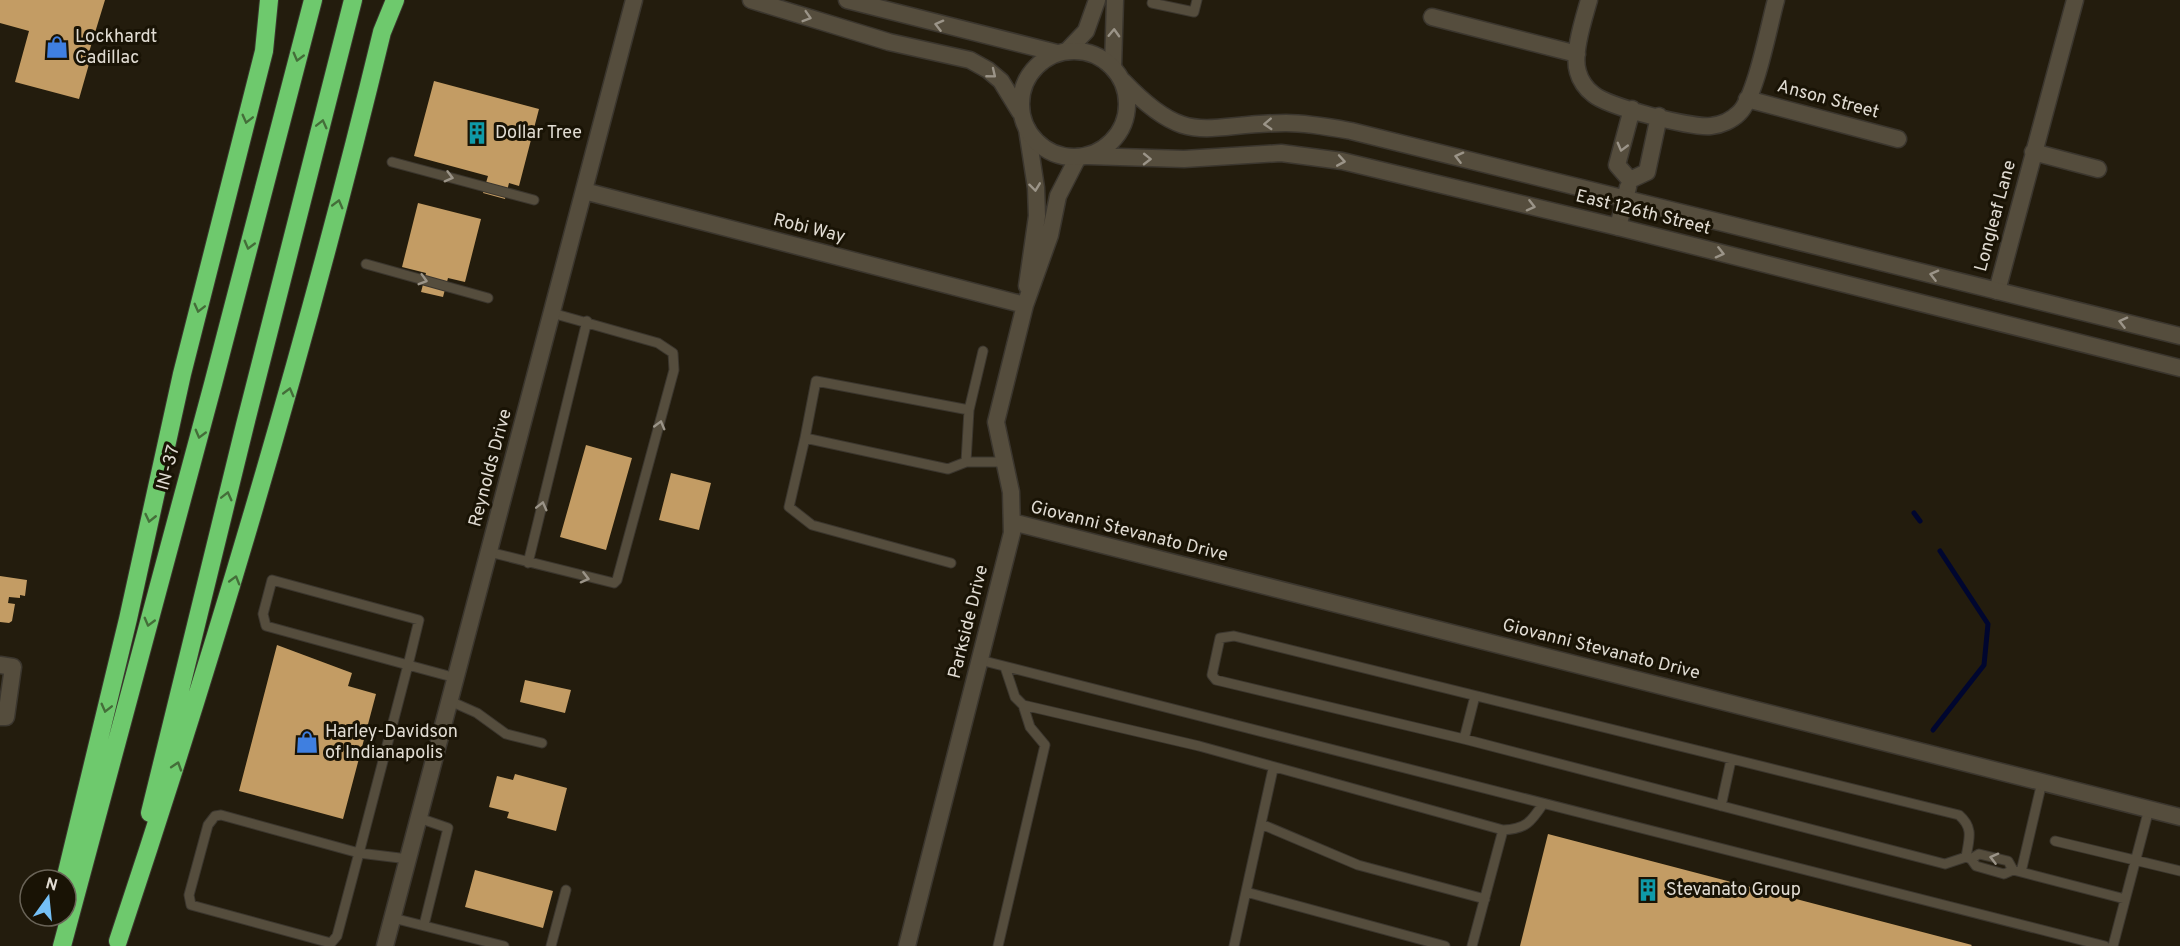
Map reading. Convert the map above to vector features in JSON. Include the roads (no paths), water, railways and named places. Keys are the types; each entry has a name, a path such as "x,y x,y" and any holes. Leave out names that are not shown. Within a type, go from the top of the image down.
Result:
{"highway":[{"path":"67,868 128,619 182,374 264,51 269,0"},
{"name":"IN-37","path":"62,946 213,384 313,0"},
{"path":"118,943 245,424 354,0"},
{"path":"118,943 190,723 275,444 382,32 395,0"},
{"path":"54,946 57,928"}],"street":[{"name":"Reynolds Drive","path":"386,946 634,0"},
{"path":"751,0 873,37 959,56 979,64 1002,83 1036,141 1048,151 1083,156 1109,145 1123,126 1128,104 1123,81 1113,67 1092,53 1062,52 847,0"},
{"path":"1025,124 1021,108 1024,85 1037,65 1062,52 1086,31 1097,0"},
{"path":"1113,67 1115,0"},
{"path":"1589,0 1577,54 1577,70 1592,94 1605,102 1694,125 1721,125 1741,111 1747,99 1776,0"},
{"name":"Longleaf Lane","path":"1996,291 2075,0"},
{"path":"1432,17 1577,54"},
{"name":"East 126th Street","path":"1123,81 1150,109 1187,127 1213,129 1288,123 1342,129 2180,336"},
{"name":"Anson Street","path":"1747,99 1898,139"},
{"path":"1630,180 1617,165 1632,109"},
{"path":"1618,227 1630,180 1647,172 1659,116"},
{"name":"Parkside Drive","path":"1025,124 1037,216 1026,305"},
{"name":"Longleaf Lane","path":"2033,152 2097,169"},
{"name":"East 126th Street","path":"1083,156 1151,160 1248,154 1312,156 1372,167 2180,368"},
{"name":"Parkside Drive","path":"907,946 1012,533 1011,492 996,422 1026,305 1040,269 1058,196 1083,156"},
{"name":"Robi Way","path":"584,191 1026,305"},
{"name":"Giovanni Stevanato Drive","path":"1012,522 2180,817"},
{"path":"0,665 13,667 6,717 0,717"}],"lane":[{"path":"1153,0 1152,3 1194,12 1197,0"},
{"path":"392,162 534,200"},
{"path":"366,264 488,298"},
{"path":"489,552 609,584 617,580 674,370 673,353 658,343 587,321 552,313"},
{"path":"528,563 587,321"},
{"path":"966,462 969,410 983,351"},
{"path":"951,563 812,525 789,507 816,381 969,410"},
{"path":"805,438 948,469 966,462 1003,462"},
{"path":"408,859 359,853 221,815 215,816 208,825 190,900 195,907 331,943 337,936 359,853 408,665 419,620 272,580 263,614 266,626 408,665 456,678"},
{"path":"1968,858 1971,831 1967,822 1959,815 1234,636 1220,638 1212,675 1216,680 1464,739 1945,864 1968,858 1979,854 2008,861 2017,871 2125,899"},
{"path":"980,660 2105,946"},
{"path":"998,946 1045,745 1030,727 1023,705 1015,697 1005,667"},
{"path":"1464,739 1475,696"},
{"path":"450,701 477,713 506,734 542,743"},
{"path":"1023,705 1199,746 1273,769 1503,830 1521,829 1530,824 1543,804"},
{"path":"1721,806 1731,760"},
{"path":"1234,946 1273,769"},
{"path":"2017,871 2042,782"},
{"path":"2113,946 2149,809"},
{"path":"419,818 448,828 423,925"},
{"path":"1261,824 1358,865 1485,899"},
{"path":"1473,946 1503,830"},
{"path":"2055,841 2180,872"},
{"path":"551,946 566,890"},
{"path":"1246,892 1445,946"},
{"path":"393,918 504,946"}],"waterway":[{"path":"1914,513 1920,521"},
{"path":"1933,730 1984,665 1988,624 1940,551"}],"place":[{"name":"Lockhardt Cadillac","path":"57,47"},
{"name":"Dollar Tree","path":"477,133"},
{"name":"Harley-Davidson of Indianapolis","path":"307,742"},
{"name":"Stevanato Group","path":"1648,890"}]}
